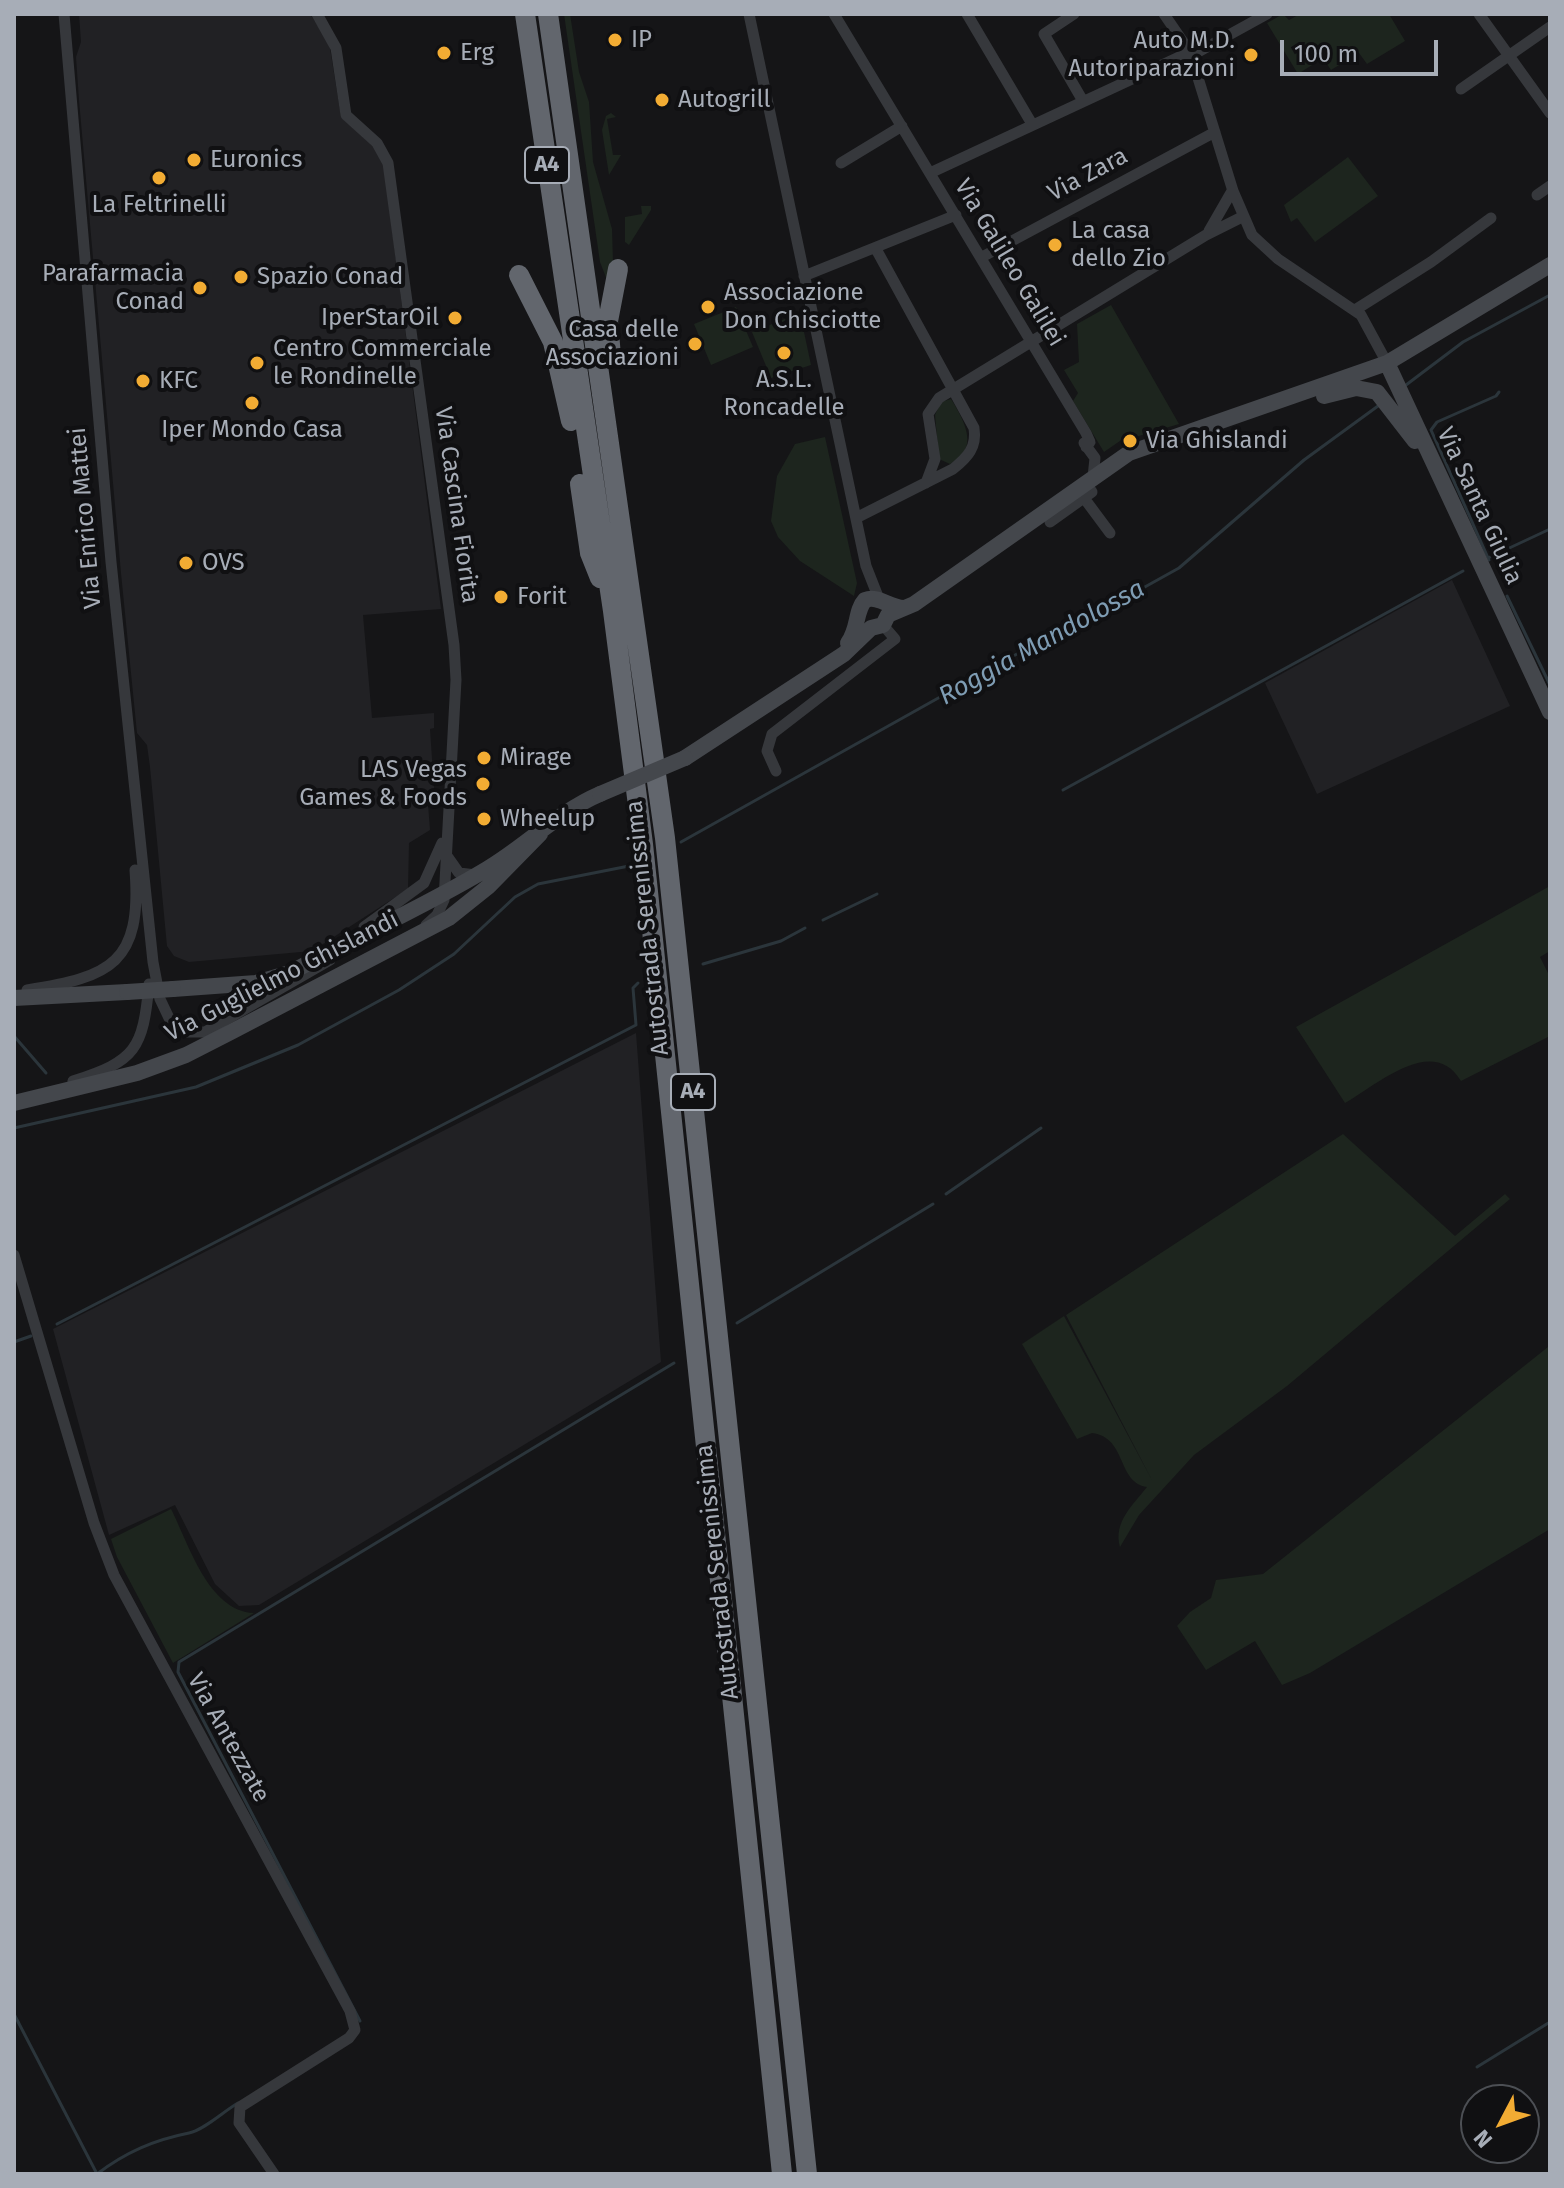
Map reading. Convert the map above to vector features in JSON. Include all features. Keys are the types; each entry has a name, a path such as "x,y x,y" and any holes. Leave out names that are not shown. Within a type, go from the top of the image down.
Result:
{"highway":[{"name":"Autostrada Serenissima","path":"525,14 613,611 643,844 782,2174"},
{"name":"Autostrada Serenissima","path":"548,14 635,606 667,853 807,2174"},
{"path":"618,269 608,321 638,541 635,606"},
{"path":"519,275 553,342 562,369 590,553 613,611"}],"street":[{"name":"Via Enrico Mattei","path":"66,14 111,562 149,931"},
{"name":"Via Cascina Fiorita","path":"317,14 336,48 346,115 377,143 389,170 454,645 456,680 445,835"},
{"path":"749,14 866,566 879,612 895,639 772,734 767,751 776,771"},
{"name":"Via Galileo Galilei","path":"834,14 1089,438 1086,447 1095,458 1087,486"},
{"path":"967,14 1032,124"},
{"path":"1074,14 1044,34 1083,101"},
{"path":"1164,14 1190,52 1233,191 1252,235 1266,249 1355,310 1371,328 1387,363"},
{"path":"930,173 1190,52 1198,52 1267,14"},
{"path":"1479,14 1550,113"},
{"path":"1461,89 1550,27"},
{"path":"841,163 902,126"},
{"name":"Via Zara","path":"982,257 1215,132"},
{"path":"1537,195 1550,186"},
{"path":"1206,235 1233,191"},
{"path":"804,276 956,215"},
{"path":"926,483 935,459 928,414 931,405 1206,235 1242,217"},
{"path":"1355,310 1431,262 1491,218"},
{"path":"856,518 953,469 965,460 976,439 974,428 876,249"},
{"name":"Via Guglielmo Ghislandi","path":"21,1102 137,1073 186,1055 412,935 434,927 468,904 572,807 685,758 831,662 879,612 1087,486 1148,444 1387,363 1550,265"},
{"name":"Via Santa Giulia","path":"1387,363 1550,712"},
{"name":"Via Guglielmo Ghislandi","path":"1297,395 1319,397 1356,388 1372,390 1385,399 1428,453"},
{"path":"935,459 953,469"},
{"path":"1087,486 1110,533"},
{"name":"Via Guglielmo Ghislandi","path":"1050,522 1087,486"},
{"path":"14,995 65,986 94,975 119,955 134,924 137,895 112,618 111,562"},
{"name":"Via Guglielmo Ghislandi","path":"14,995 127,992 256,983 431,909 444,891 477,875 540,834"},
{"path":"445,835 447,855 455,870 464,875 477,875"},
{"path":"444,891 445,835"},
{"path":"305,964 415,892 432,870 445,835"},
{"path":"412,935 431,909"},
{"path":"149,931 163,1009 176,1027 197,1034 251,1008 363,936"},
{"path":"21,1102 109,1070 133,1052 141,1037 147,1011 149,931"},
{"name":"Via Antezzate","path":"14,1255 94,1523 114,1575 350,2011 355,2030 349,2038 240,2107 239,2123 274,2174"}],"shaded area":[{"path":"79,14 310,14 329,42 341,117 377,150 384,166 441,609 363,615 372,718 434,713 434,728 430,729 435,803 428,804 430,830 409,843 408,889 312,951 189,962 174,956 167,946 150,767 147,745 137,733 121,573 79,100 76,57 81,42"},
{"path":"564,14 570,14 579,72 589,102 593,162 612,229 613,262 607,280 600,262"},
{"path":"1283,14 1289,20 1300,14 1389,14 1405,41 1367,64 1359,53 1331,70 1323,58 1298,74 1267,23"},
{"path":"611,113 616,117 607,119 613,155 621,155 609,175 602,130 606,116"},
{"path":"1348,157 1378,196 1315,242 1297,218 1291,222 1284,205"},
{"path":"641,206 651,206 651,210 629,245 625,242 625,217 642,214"},
{"path":"1111,305 1179,424 1132,438 1130,434 1104,452 1073,401 1078,393 1064,370 1079,362 1077,324"},
{"path":"736,307 753,347 711,365 694,324"},
{"path":"800,313 811,365 771,378 752,332"},
{"path":"951,399 965,426 967,443 965,451 950,464 939,459 935,415 941,402"},
{"path":"825,437 857,583 854,596 800,561 778,537 771,521 777,476 795,444"},
{"path":"1452,580 1510,706 1317,794 1265,683"},
{"path":"1550,886 1550,951 1540,957 1550,977 1550,1036 1461,1081 1449,1068 1436,1062 1405,1067 1345,1103 1296,1027"},
{"path":"636,1033 661,1362 259,1605 239,1606 215,1584 175,1505 109,1535 53,1329"},
{"path":"1343,1134 1455,1236 1505,1194 1510,1199 1287,1386 1194,1455 1139,1515 1120,1547 1122,1522 1147,1487 1137,1484 1117,1451 1103,1436 1092,1433 1077,1439 1022,1344 1064,1316 1153,1482 1066,1315"},
{"path":"1548,1347 1550,1529 1310,1673 1282,1685 1255,1641 1206,1670 1177,1626 1190,1612 1211,1598 1216,1580 1263,1574"},
{"path":"171,1509 193,1557 212,1588 224,1601 254,1613 173,1663 117,1557 111,1539"}],"waterway":[{"name":"Roggia Mandolossa","path":"1406,385 1463,342 1550,295"},
{"path":"1489,560 1431,430 1437,422 1499,392"},
{"name":"Roggia Mandolossa","path":"681,842 1033,645 1053,638 1179,568 1304,460 1378,406"},
{"path":"1488,558 1550,529"},
{"path":"1063,790 1463,571"},
{"path":"1507,596 1550,685"},
{"name":"Roggia Mandolossa","path":"14,1128 196,1087 298,1045 399,990 454,954 515,897 538,884 629,866"},
{"path":"823,920 877,894"},
{"path":"703,964 781,941 805,928"},
{"path":"57,1324 636,1025 633,988 638,983"},
{"path":"14,1036 46,1073"},
{"path":"946,1194 1041,1128"},
{"path":"737,1323 933,1204"},
{"path":"14,1342 31,1336"},
{"path":"360,2021 178,1672 179,1662 674,1363"},
{"path":"14,2014 97,2174 141,2148 201,2128 238,2103"},
{"path":"1477,2067 1550,2022"}],"place":[{"name":"IP","path":"615,40"},
{"name":"Erg","path":"444,53"},
{"name":"Auto M.D. Autoriparazioni","path":"1251,55"},
{"name":"Autogrill","path":"662,100"},
{"name":"Euronics","path":"194,160"},
{"name":"La Feltrinelli","path":"159,178"},
{"name":"La casa dello Zio","path":"1055,245"},
{"name":"Spazio Conad","path":"241,277"},
{"name":"Parafarmacia Conad","path":"200,288"},
{"name":"Associazione Don Chisciotte","path":"708,307"},
{"name":"IperStarOil","path":"455,318"},
{"name":"Casa delle Associazioni","path":"695,344"},
{"name":"A.S.L. Roncadelle","path":"784,353"},
{"name":"Centro Commerciale le Rondinelle","path":"257,363"},
{"name":"KFC","path":"143,381"},
{"name":"Iper Mondo Casa","path":"252,403"},
{"name":"Via Ghislandi","path":"1130,441"},
{"name":"OVS","path":"186,563"},
{"name":"Forit","path":"501,597"},
{"name":"Mirage","path":"484,758"},
{"name":"LAS Vegas Games & Foods","path":"483,784"},
{"name":"Wheelup","path":"484,819"}]}
